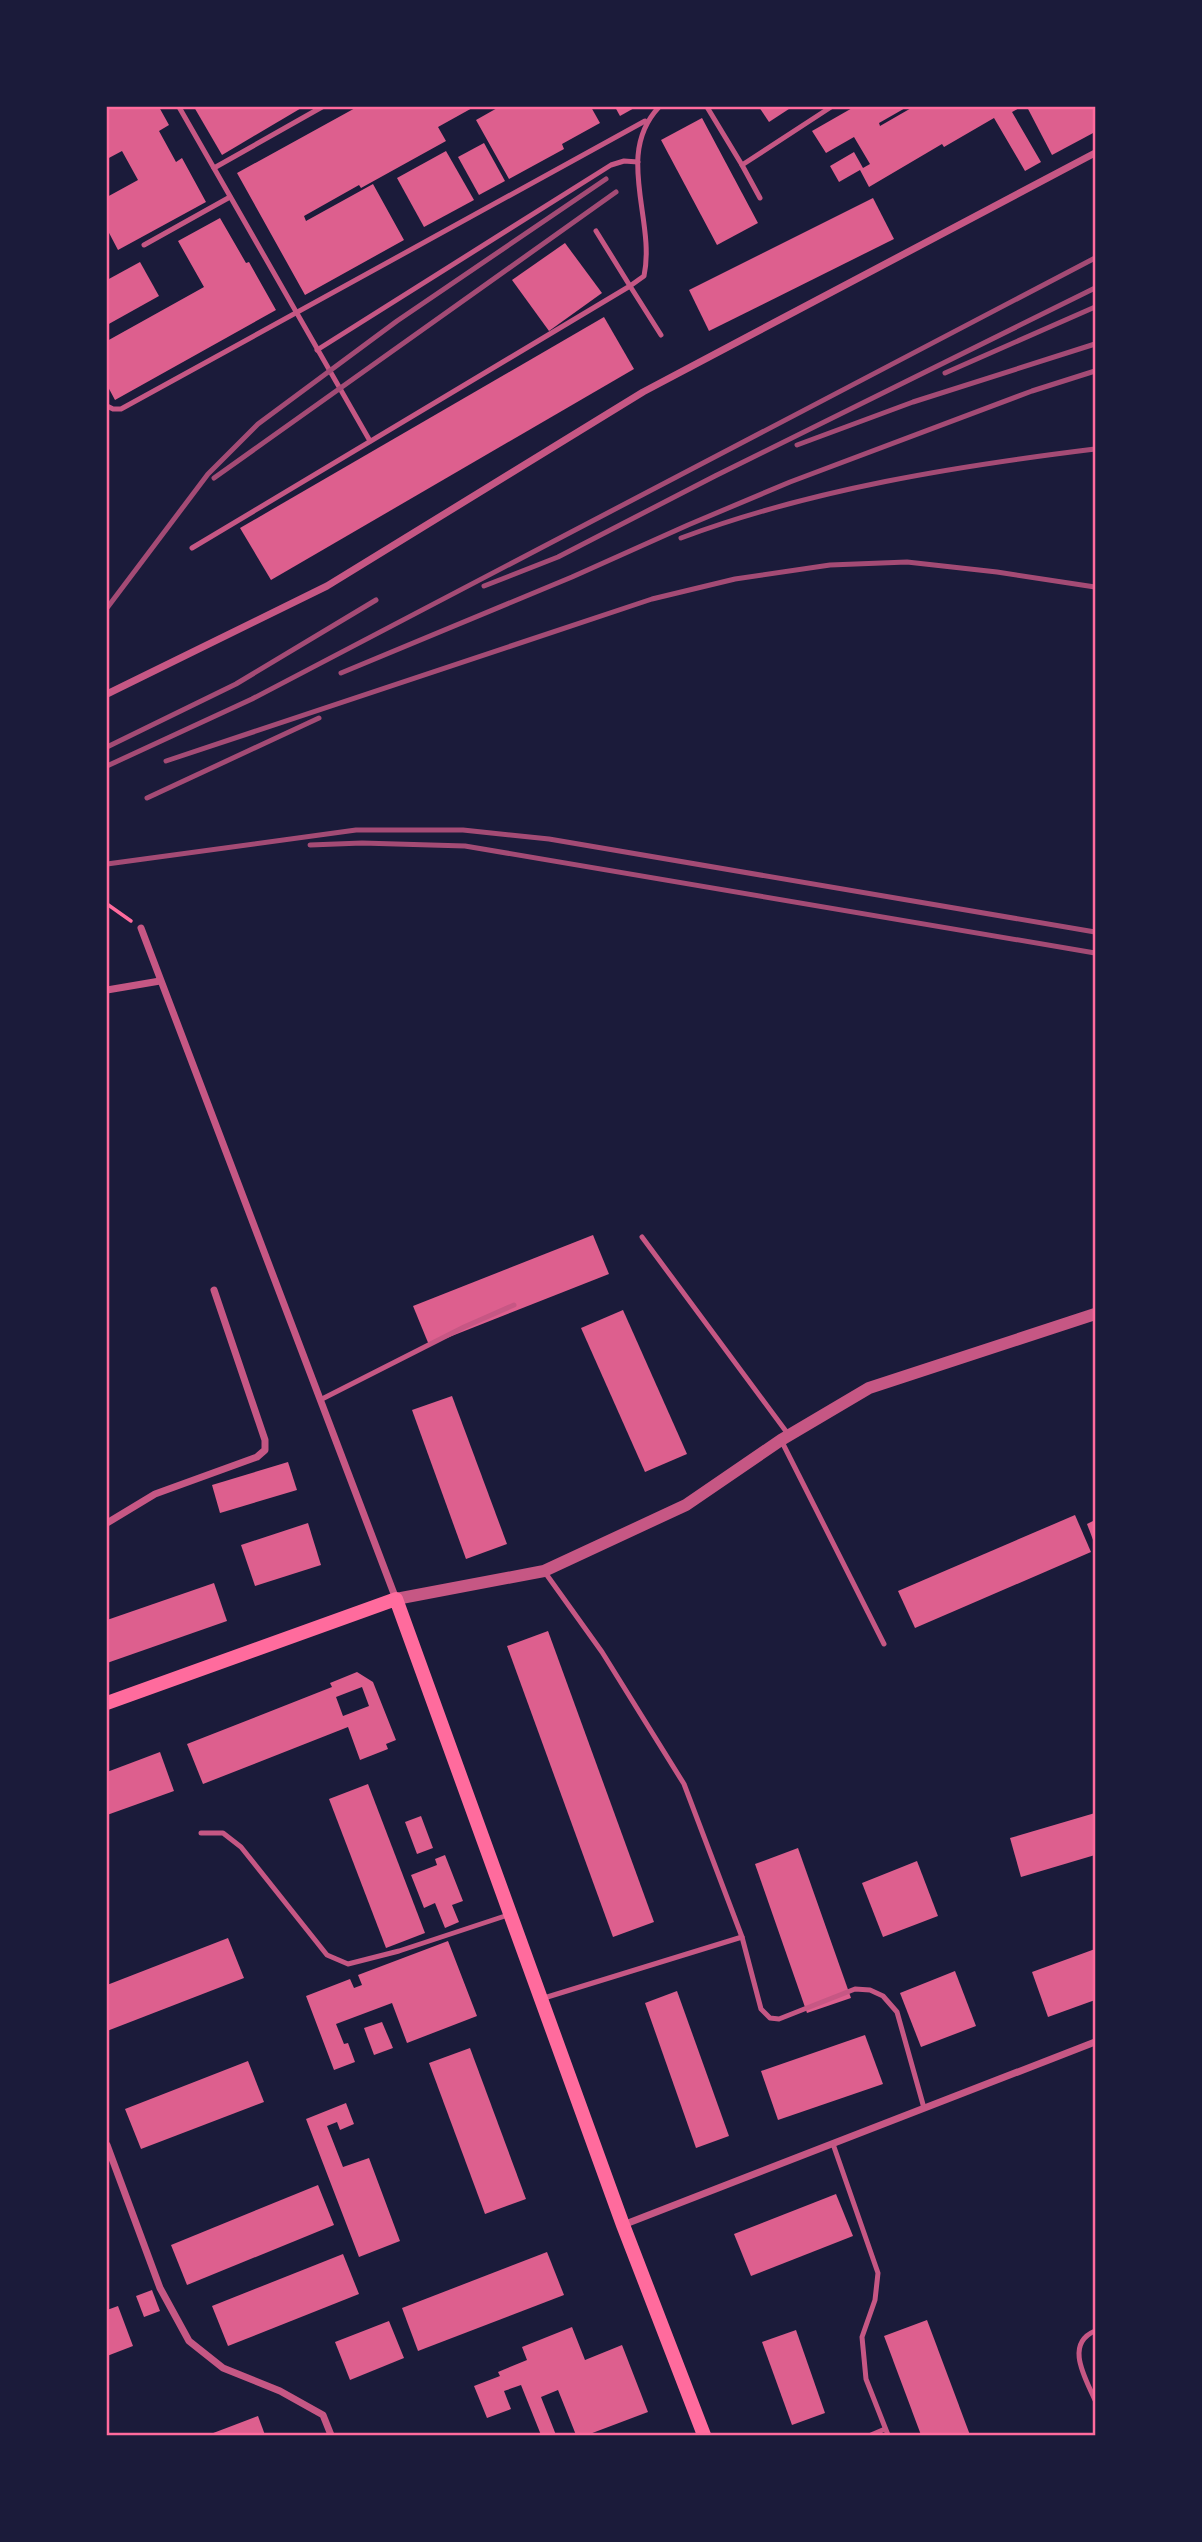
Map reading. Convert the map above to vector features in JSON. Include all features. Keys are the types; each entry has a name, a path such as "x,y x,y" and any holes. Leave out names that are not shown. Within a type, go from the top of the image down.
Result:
{"main road":[{"path":"107,1703 396,1599 623,2225 704,2435"}],"street":[{"path":"107,694 327,586 643,392 1095,153"},
{"path":"141,928 396,1599 544,1570 686,1505 785,1438 869,1388 1095,1314"},
{"path":"107,990 160,981"},
{"path":"107,1522 155,1494 257,1457 265,1450 265,1440 214,1290"},
{"path":"623,2225 1095,2042"},
{"path":"107,2145 160,2288 189,2341 223,2368 280,2391 323,2415 331,2435"}],"lane":[{"path":"180,107 370,441"},
{"path":"214,168 323,107"},
{"path":"107,406 121,409 645,121 659,107"},
{"path":"708,107 760,198"},
{"path":"742,165 831,107"},
{"path":"192,548 644,276 648,257 647,236 636,179 645,121"},
{"path":"317,351 611,165 624,161 638,162"},
{"path":"144,245 230,197"},
{"path":"596,231 661,335"},
{"path":"642,1237 785,1438 884,1644"},
{"path":"320,1400 464,1327 514,1305"},
{"path":"544,1570 602,1652 684,1784 742,1937 761,2009 770,2018 779,2019 855,1989 870,1990 883,1996 897,2012 924,2108"},
{"path":"201,1833 223,1833 241,1847 327,1955 348,1964 399,1951 511,1914"},
{"path":"541,1998 742,1937"},
{"path":"833,2144 878,2273 875,2300 862,2337 866,2379 886,2432 871,2435"},
{"path":"1095,2331 1090,2333 1080,2346 1078,2361 1095,2400"}],"path":[{"path":"107,904 141,928"}],"building":[{"path":"107,107 159,107 169,125 159,131 176,162 182,158 206,202 118,250 107,229 107,197 138,180 122,151 107,159"},
{"path":"194,107 303,107 222,155"},
{"path":"357,107 474,107 438,127 446,141 304,216 306,221 373,184 404,240 305,295 237,173"},
{"path":"499,107 591,107 600,123 562,144 564,149 509,179 476,120"},
{"path":"615,107 636,107 620,116"},
{"path":"759,107 792,107 769,122"},
{"path":"854,107 907,107 879,123 880,126 913,107 1021,107 1012,112 1041,162 1025,171 994,118 944,147 942,144 869,187 860,170 839,182 830,166 854,152 863,168 870,164 854,137 826,153 812,131"},
{"path":"1027,107 1095,107 1095,132 1052,155"},
{"path":"702,118 758,223 717,245 661,140"},
{"path":"484,143 505,181 479,195 458,157"},
{"path":"446,151 474,200 424,227 397,178"},
{"path":"873,198 894,239 709,331 689,290"},
{"path":"220,218 276,310 115,400 107,385 107,341 204,287 178,241"},
{"path":"565,243 602,293 549,331 512,280"},
{"path":"140,262 159,296 107,325 107,280"},
{"path":"604,317 634,369 271,580 240,528"},
{"path":"593,1235 609,1274 429,1345 413,1306"},
{"path":"623,1310 687,1454 645,1472 581,1328"},
{"path":"452,1396 507,1544 466,1559 412,1410"},
{"path":"288,1462 297,1490 220,1513 212,1485"},
{"path":"1075,1515 1091,1552 915,1628 898,1591"},
{"path":"1095,1520 1095,1545 1087,1524"},
{"path":"308,1523 321,1565 255,1586 241,1545"},
{"path":"214,1583 227,1621 107,1663 107,1620"},
{"path":"548,1631 654,1922 613,1937 507,1646"},
{"path":"357,1672 373,1682 396,1740 386,1744 388,1749 360,1760 348,1727 203,1784 187,1744 332,1687 330,1683","holes":["362,1687 369,1706 343,1716 336,1697"]},
{"path":"160,1752 174,1791 107,1815 107,1772"},
{"path":"368,1784 425,1933 386,1948 329,1799"},
{"path":"1095,1813 1095,1855 1021,1877 1010,1838"},
{"path":"421,1816 433,1848 417,1854 405,1822"},
{"path":"798,1848 851,1998 807,2013 755,1864"},
{"path":"445,1855 463,1901 452,1905 459,1922 445,1928 435,1903 424,1908 411,1875 437,1865 435,1859"},
{"path":"917,1861 938,1916 883,1937 862,1883"},
{"path":"228,1938 244,1978 107,2031 107,1985"},
{"path":"448,1941 477,2016 407,2043 392,2003 336,2024 344,2044 348,2043 355,2062 334,2070 306,1996 350,1979 354,1988 362,1985 358,1975"},
{"path":"1095,1949 1095,2000 1048,2017 1032,1972"},
{"path":"955,1971 976,2026 921,2047 900,1993"},
{"path":"677,1991 729,2136 696,2148 645,2003"},
{"path":"382,2022 393,2048 374,2055 364,2028"},
{"path":"865,2035 883,2084 778,2120 761,2071"},
{"path":"470,2048 526,2199 485,2214 429,2063"},
{"path":"248,2061 264,2102 141,2149 125,2109"},
{"path":"346,2103 354,2124 340,2130 337,2122 327,2126 343,2167 369,2158 400,2241 359,2257 306,2119"},
{"path":"318,2185 334,2225 187,2285 171,2245"},
{"path":"836,2194 853,2236 751,2276 734,2234"},
{"path":"547,2252 564,2295 418,2351 402,2308"},
{"path":"343,2254 359,2294 228,2346 212,2306"},
{"path":"152,2290 160,2311 144,2317 136,2296"},
{"path":"118,2306 133,2346 107,2356 107,2310"},
{"path":"927,2320 970,2435 921,2435 884,2336"},
{"path":"389,2321 404,2358 350,2380 335,2342"},
{"path":"572,2327 585,2360 622,2345 648,2412 587,2435 576,2435 558,2390 541,2397 556,2435 541,2435 521,2385 504,2391 511,2409 487,2418 474,2386 500,2376 498,2372 527,2360 522,2347"},
{"path":"796,2330 825,2413 792,2425 762,2342"},
{"path":"258,2416 265,2435 208,2435"}],"railway":[{"path":"107,608 208,474 258,424 397,321 606,179"},
{"path":"214,478 616,192"},
{"path":"107,766 252,699 1095,258"},
{"path":"484,586 558,557 715,476 1095,288"},
{"path":"945,373 1095,307"},
{"path":"797,445 913,402 1095,344"},
{"path":"341,673 790,482 1032,391 1095,371"},
{"path":"681,538 731,521 833,493 991,463 1095,449"},
{"path":"166,761 652,599 735,579 830,565 907,562 1095,587"},
{"path":"107,747 236,684 376,600"},
{"path":"147,798 319,718"},
{"path":"107,864 356,830 463,830 549,839 1095,932"},
{"path":"310,845 362,843 465,846 1095,953"}]}
